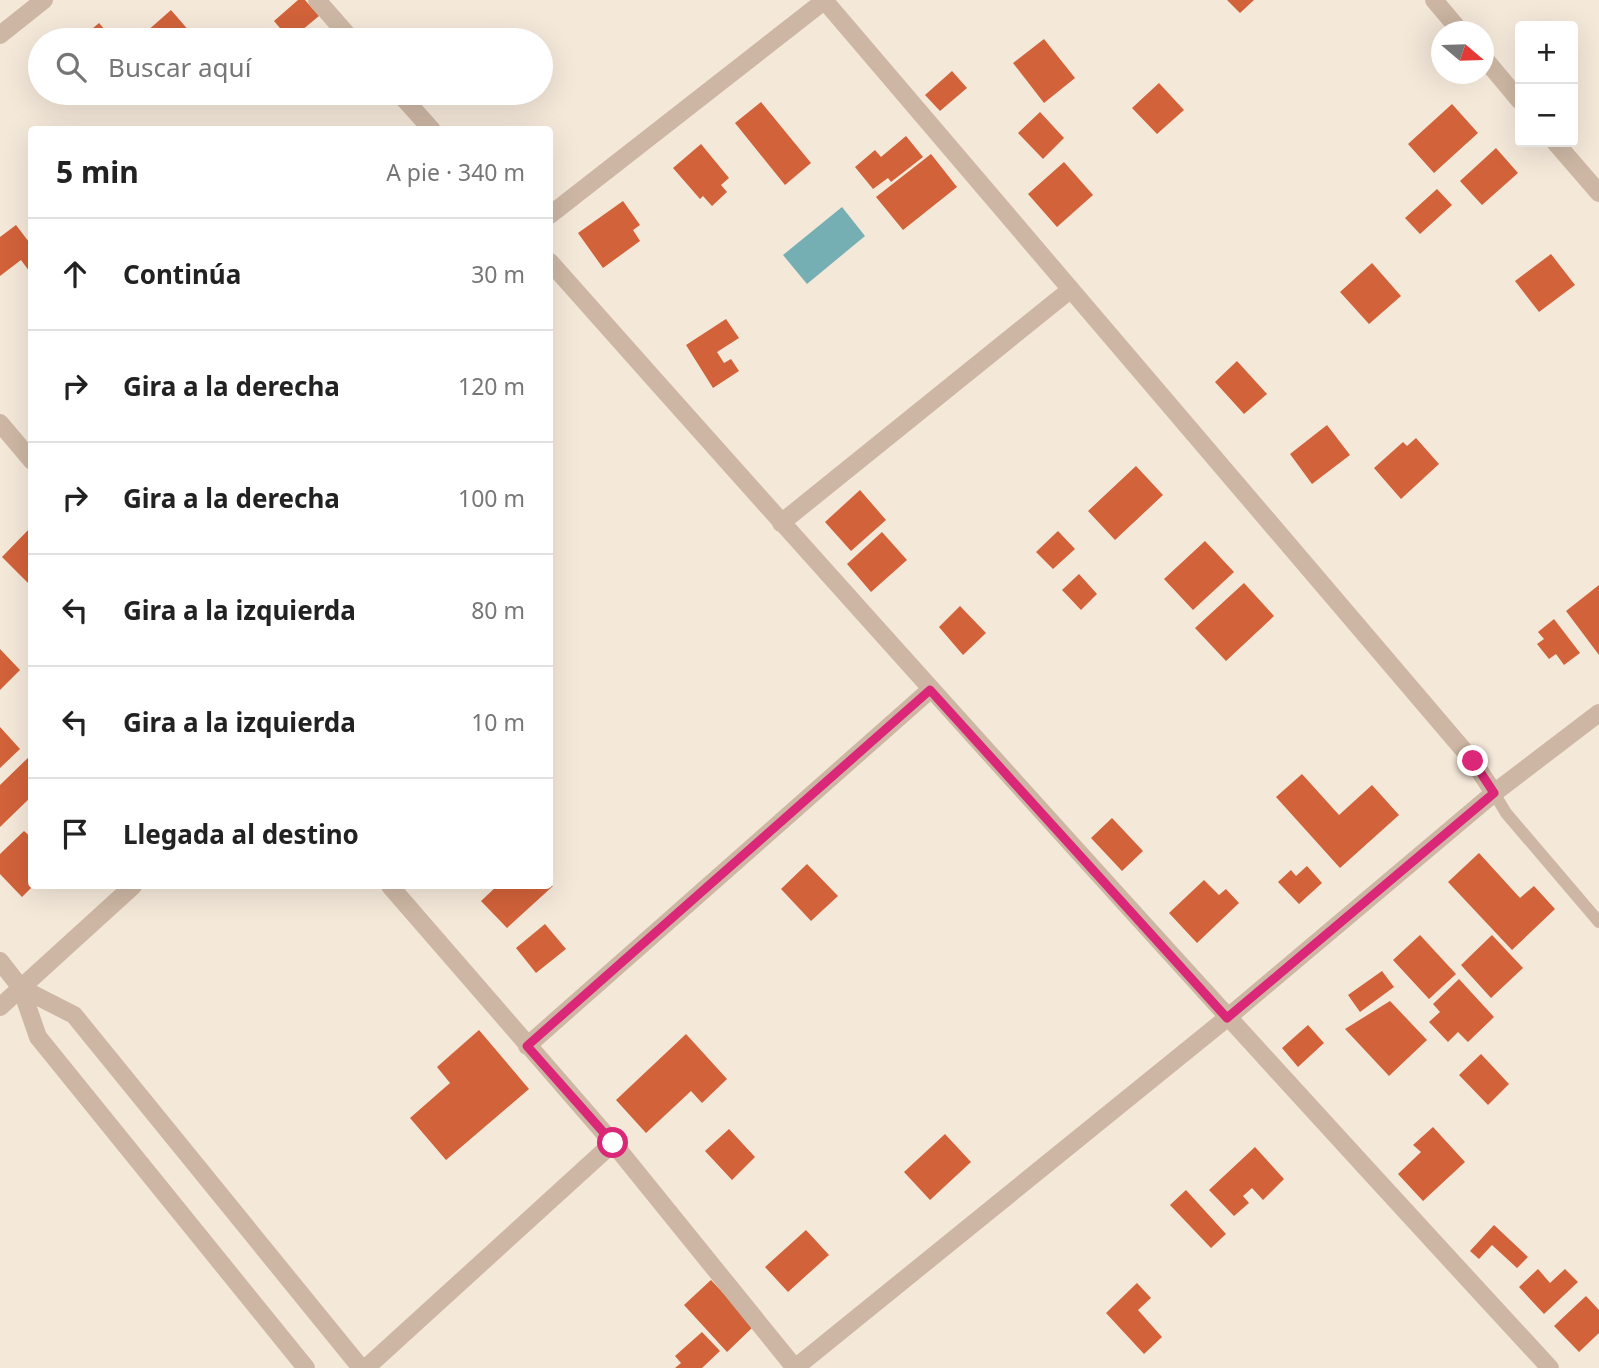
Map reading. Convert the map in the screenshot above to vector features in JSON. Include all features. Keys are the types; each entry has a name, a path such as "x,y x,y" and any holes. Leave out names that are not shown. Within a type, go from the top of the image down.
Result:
{"street":[{"path":"0,35 44,0"},
{"path":"317,0 342,28"},
{"path":"1434,0 1452,21"},
{"path":"553,213 824,1 1473,761 1494,793"},
{"path":"1494,71 1515,95"},
{"path":"410,105 428,126"},
{"path":"1559,147 1599,193"},
{"path":"553,265 930,690 1227,1018 1550,1368"},
{"path":"781,523 1070,290"},
{"path":"0,423 28,456"},
{"path":"527,1046 930,690"},
{"path":"393,889 613,1143 795,1368 1227,1018 1494,793 1599,713"},
{"path":"0,1007 130,889"},
{"path":"0,961 21,988 38,1037 306,1368"},
{"path":"21,988 74,1015 361,1368"},
{"path":"366,1368 613,1143"}],"lane":[{"path":"1494,793 1506,813 1599,922"}],"water":[{"path":"842,207 865,236 807,284 783,255"}],"building":[{"path":"298,0 305,0 319,16 304,28 280,28 274,21"},
{"path":"1227,0 1254,0 1240,13"},
{"path":"171,10 187,28 151,28"},
{"path":"1044,39 1075,78 1044,103 1013,63"},
{"path":"952,71 967,88 940,111 925,95"},
{"path":"1159,83 1184,110 1157,134 1132,108"},
{"path":"761,102 811,163 785,185 735,123"},
{"path":"1452,104 1478,133 1434,173 1408,144"},
{"path":"1040,112 1064,138 1043,159 1018,133"},
{"path":"906,136 923,157 891,182 888,178 873,189 855,167 875,150 881,157"},
{"path":"701,144 729,178 721,185 727,192 712,206 703,196 700,199 673,168"},
{"path":"1496,148 1518,173 1482,205 1460,181"},
{"path":"931,154 957,187 903,230 876,197"},
{"path":"1064,162 1093,195 1057,227 1028,194"},
{"path":"1437,189 1452,205 1420,234 1405,218"},
{"path":"623,201 640,225 633,230 640,241 603,268 578,233"},
{"path":"16,225 28,241 28,270 21,260 0,276 0,237"},
{"path":"1551,254 1575,285 1539,312 1515,281"},
{"path":"1372,263 1401,296 1369,324 1340,292"},
{"path":"726,319 739,338 717,352 724,363 731,359 739,371 713,388 686,345"},
{"path":"1237,361 1267,394 1244,414 1215,382"},
{"path":"1327,425 1350,455 1312,484 1290,454"},
{"path":"1416,438 1439,464 1401,499 1374,468 1403,442 1407,446"},
{"path":"1136,466 1163,495 1115,540 1088,511"},
{"path":"860,490 886,520 851,551 825,522"},
{"path":"28,530 28,583 2,557"},
{"path":"1058,531 1075,549 1053,569 1036,552"},
{"path":"882,532 907,560 871,592 847,564"},
{"path":"1205,541 1234,572 1193,610 1164,579"},
{"path":"1079,574 1097,594 1081,610 1062,590"},
{"path":"1244,583 1274,616 1226,661 1195,628"},
{"path":"1599,585 1599,655 1566,611"},
{"path":"960,606 986,633 963,655 939,627"},
{"path":"1554,619 1580,653 1564,665 1556,654 1549,659 1537,644 1544,639 1538,632"},
{"path":"0,649 20,670 0,690"},
{"path":"0,727 20,749 0,768"},
{"path":"28,758 28,800 0,827 0,785"},
{"path":"1302,774 1339,815 1372,785 1399,815 1340,868 1276,797"},
{"path":"1112,818 1143,851 1122,871 1091,838"},
{"path":"24,831 28,834 30,889 22,897 0,874 0,854"},
{"path":"1479,853 1520,898 1534,886 1555,909 1512,950 1448,882"},
{"path":"807,864 838,896 811,921 781,889"},
{"path":"1307,866 1322,883 1299,904 1278,882 1291,870 1296,876"},
{"path":"1204,880 1219,895 1226,889 1239,903 1197,943 1169,913"},
{"path":"494,889 550,889 507,928 481,901"},
{"path":"545,924 566,949 536,973 516,948"},
{"path":"1420,935 1456,974 1429,999 1393,960"},
{"path":"1492,935 1523,968 1491,998 1461,965"},
{"path":"1382,971 1394,987 1360,1012 1348,995"},
{"path":"1459,979 1494,1017 1468,1042 1458,1032 1448,1042 1429,1022 1440,1012 1433,1004"},
{"path":"1390,1001 1427,1040 1389,1076 1345,1029"},
{"path":"1308,1025 1324,1043 1298,1067 1282,1048"},
{"path":"479,1030 529,1089 446,1160 410,1118 450,1083 437,1067"},
{"path":"686,1034 727,1079 702,1103 691,1091 646,1133 616,1100"},
{"path":"1481,1054 1509,1084 1488,1105 1459,1075"},
{"path":"1433,1127 1465,1162 1423,1201 1398,1174 1421,1152 1413,1145"},
{"path":"729,1129 755,1157 732,1180 705,1151"},
{"path":"945,1134 971,1162 930,1200 904,1172"},
{"path":"1255,1147 1284,1179 1263,1200 1252,1188 1243,1196 1249,1203 1234,1216 1209,1190"},
{"path":"1186,1190 1226,1234 1211,1248 1170,1205"},
{"path":"1494,1225 1528,1257 1517,1268 1492,1245 1479,1259 1470,1251"},
{"path":"806,1230 829,1255 788,1292 765,1267"},
{"path":"1538,1269 1550,1283 1565,1269 1578,1282 1544,1314 1519,1287"},
{"path":"711,1280 754,1326 727,1352 684,1305"},
{"path":"1137,1283 1151,1298 1138,1310 1162,1337 1144,1354 1106,1313"},
{"path":"1586,1296 1599,1310 1599,1333 1579,1352 1554,1326"},
{"path":"702,1332 720,1351 702,1368 675,1368 681,1363 675,1356"}],"route":[{"path":"613,1143 527,1046 930,690 1227,1018 1494,793 1473,761"}]}
